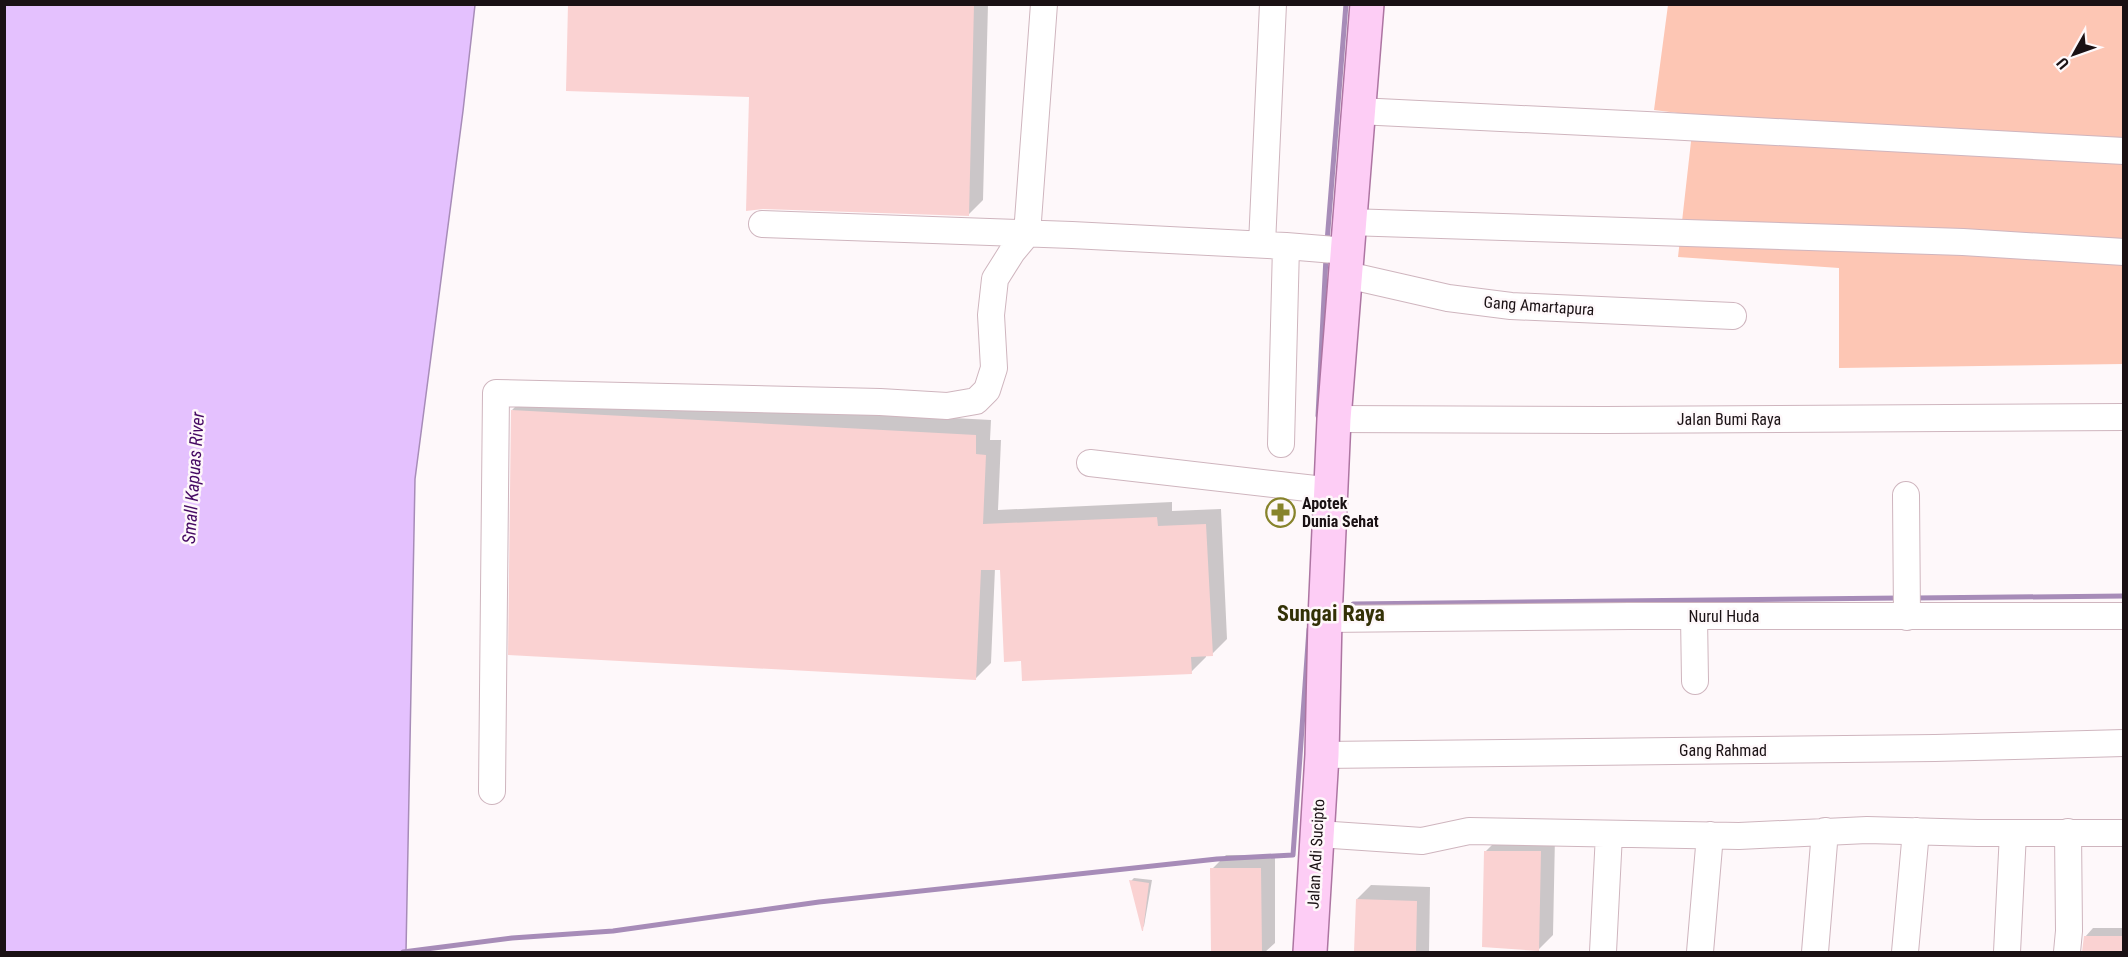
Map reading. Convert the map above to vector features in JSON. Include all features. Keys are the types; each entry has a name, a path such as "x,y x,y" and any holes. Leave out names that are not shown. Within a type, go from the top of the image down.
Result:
{"main road":[{"name":"Jalan Adi Sucipto","path":"1310,952 1322,755 1324,619 1334,419 1339,250 1358,111 1367,4"}],"street":[{"path":"492,791 496,393 880,402 947,406 976,401 987,390 994,368 991,315 995,279 1012,252 1028,234 1044,4"},
{"path":"1274,4 1274,245 1281,444"},
{"path":"1358,111 2124,151"},
{"path":"762,224 1274,245 1339,250 1963,242 2124,252"},
{"name":"Gang Amartapura","path":"1339,250 1448,298 1511,306 1733,316"},
{"name":"Jalan Bumi Raya","path":"1334,419 2124,417"},
{"path":"1090,463 1324,490"},
{"path":"1906,495 1907,617"},
{"path":"1694,616 1695,681"},
{"name":"Nurul Huda","path":"1324,619 2124,616"},
{"name":"Gang Rahmad","path":"1322,755 1935,748 2124,743"},
{"path":"1318,834 1422,840 1469,831 1739,836 1825,831 2124,833"},
{"path":"1815,952 1825,831"},
{"path":"1905,952 1916,831"},
{"path":"2007,952 2013,832"},
{"path":"2067,952 2068,832"},
{"path":"1602,952 1609,834"},
{"path":"1700,952 1710,835"}],"shaded area":[{"path":"1668,5 2123,5 2123,364 1839,368 1839,268 1678,257 1694,115 1654,110"}],"water":[{"name":"Small Kapuas River","path":"5,4 475,5 415,479 406,952 5,952"}],"building":[{"path":"568,4 974,4 969,216 763,209 746,211 749,97 566,91"},
{"path":"511,410 976,435 976,454 986,455 983,524 1157,517 1158,526 1206,524 1213,656 1191,657 1192,674 1022,681 1021,661 1004,662 1000,570 981,570 976,680 508,655"},
{"path":"1484,851 1541,851 1539,951 1482,947"},
{"path":"1210,868 1261,868 1262,952 1211,952"},
{"path":"1129,880 1149,883 1143,931 1142,931"},
{"path":"1356,899 1417,901 1416,952 1354,952"},
{"path":"2084,936 2124,936 2124,952 2082,952"}],"waterway":[{"path":"1327,242 1346,4"},
{"path":"1318,416 1326,257"},
{"path":"1915,598 2124,596"},
{"path":"1353,604 1900,598"},
{"path":"403,952 512,938 613,931 819,902 1217,859 1293,855 1309,629"}],"place":[{"name":"Apotek Dunia Sehat","path":"1281,512"}],"district":[{"name":"Sungai Raya","path":"1331,613"}]}
